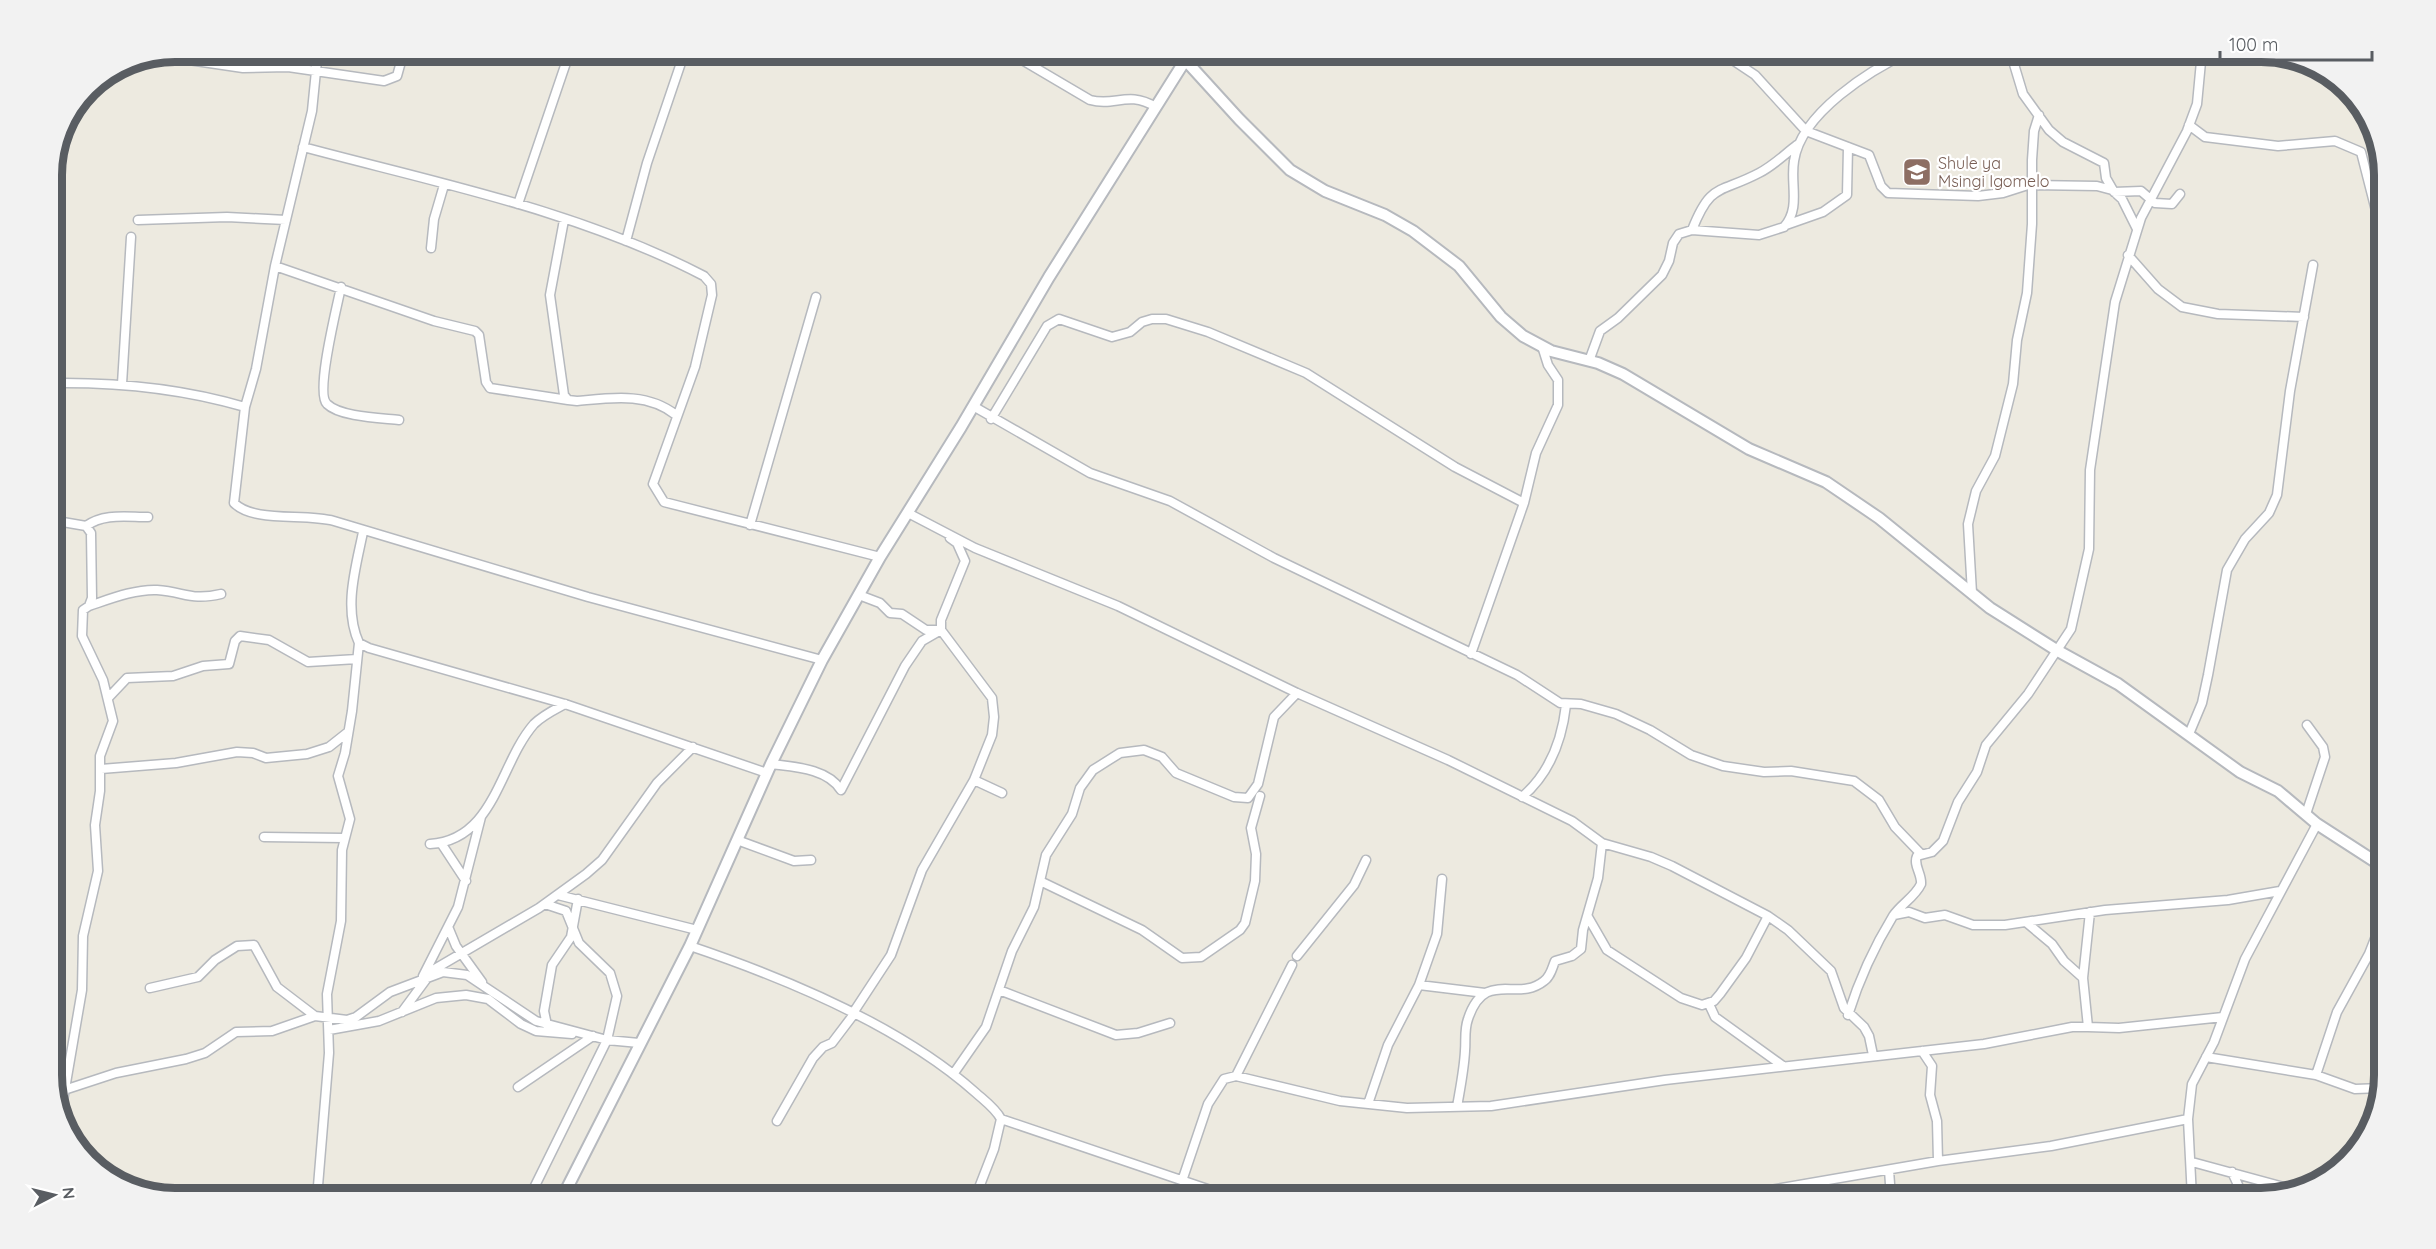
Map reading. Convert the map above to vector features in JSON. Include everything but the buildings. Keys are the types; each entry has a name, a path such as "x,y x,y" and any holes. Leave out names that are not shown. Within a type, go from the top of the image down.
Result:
{"street":[{"path":"195,62 243,68 288,67 390,81 397,76 401,62"},
{"path":"318,62 312,111 274,266 256,369 245,407 234,503 241,510 259,515 317,517 363,532 822,660"},
{"path":"518,204 566,62"},
{"path":"627,241 647,164 681,62"},
{"path":"1026,62 1090,100 1102,102 1131,97 1156,107"},
{"path":"567,1187 690,946 769,769 822,660 880,557 1049,277 1184,62"},
{"path":"1186,62 1290,170 1325,192 1385,215 1413,231 1459,266 1511,327 1542,346 1635,380 1749,449 1826,482 1879,518 1972,593 2058,651 2118,684 2240,772 2278,791 2317,824 2374,861"},
{"path":"1736,62 1755,75 1806,131 1869,156 1873,161 1881,186 1888,193 1978,195 2002,193 2031,185 2097,186 2114,192 2141,191 2155,203 2172,204 2180,194"},
{"path":"1786,225 1795,201 1793,163 1797,146 1806,131 1852,84 1891,62"},
{"path":"2013,62 2023,94 2049,130 2063,142 2104,163 2106,178 2114,192 2126,204 2137,229"},
{"path":"1848,1015 1861,974 1874,957 1894,915 1921,884 1921,873 1915,860 1921,854 1932,852 1943,842 1959,802 1977,772 1986,745 2015,711 2058,651 2074,621 2089,549 2089,488 2093,446 2110,329 2128,255 2137,229 2189,125 2200,88 2201,62"},
{"path":"1972,593 1968,524 1976,491 1995,456 2013,384 2016,340 2027,292 2032,224 2031,185 2034,131 2039,115"},
{"path":"2189,125 2205,136 2278,146 2335,141 2361,152 2374,203"},
{"path":"1692,230 1703,203 1716,192 1760,173 1797,146"},
{"path":"303,147 518,204 627,241 704,276 712,288 695,367 653,484 657,492 664,502 880,557"},
{"path":"1588,361 1600,332 1658,280 1667,269 1675,238 1692,230 1759,235 1774,232 1786,225 1823,212 1847,195 1848,147"},
{"path":"430,248 434,219 444,185"},
{"path":"138,220 227,218 286,220"},
{"path":"564,220 550,295 561,389 568,400"},
{"path":"123,384 131,237"},
{"path":"2128,255 2158,289 2182,308 2218,314 2304,317"},
{"path":"2189,734 2202,703 2227,570 2245,539 2269,513 2277,495 2290,391 2313,265"},
{"path":"274,266 434,321 478,333 489,388 568,400 638,399 664,406 676,416"},
{"path":"340,287 324,378 323,394 326,403 335,410 399,420"},
{"path":"750,525 816,297"},
{"path":"991,419 1047,326 1052,322 1059,319 1112,337 1130,332 1142,322 1166,319 1208,332 1306,373 1455,467 1524,502"},
{"path":"1471,654 1524,502 1536,453 1558,405 1558,380 1548,365 1542,346"},
{"path":"62,383 123,384 197,394 245,407"},
{"path":"973,406 991,419 1090,473 1170,501 1274,558 1331,583 1516,675 1566,705 1581,704 1616,714 1650,730 1691,755 1723,766 1764,772 1791,771 1854,781 1879,800 1895,826 1921,854"},
{"path":"908,513 975,548 1118,606 1297,693 1572,821 1602,843 1672,866 1768,916 1788,930 1831,971 1848,1015 1864,1027 1869,1036 1873,1055"},
{"path":"86,526 95,519 108,517 148,517"},
{"path":"62,522 86,526 91,533 92,598 89,606"},
{"path":"777,1121 813,1058 823,1047 832,1043 891,956 922,870 974,780 992,735 994,717 992,698 941,630 941,620 965,561 957,543 935,528"},
{"path":"318,1187 329,1030 328,987 341,921 342,850 350,819 338,776 345,753 359,643 352,620 352,596 363,532"},
{"path":"62,1079 82,990 83,936 98,871 95,825 101,769 100,751 110,736 113,721 109,697 82,636 83,610 89,606 130,594 155,590 197,599 221,594"},
{"path":"859,595 880,603 891,613 902,614 926,630 941,630"},
{"path":"359,643 565,704 693,747 769,769 807,768 837,783 842,790 905,666 922,641 941,630"},
{"path":"109,697 127,678 173,676 203,666 225,667 231,659 235,641 240,636 269,640 308,662 357,659"},
{"path":"954,1073 986,1027 1012,951 1034,907 1044,861 1051,843 1072,814 1080,788 1093,770 1120,753 1144,750 1162,757 1176,773 1234,797 1248,798 1258,784 1274,717 1297,693"},
{"path":"430,844 456,839 481,817 497,792 518,747 529,732 543,716 565,704"},
{"path":"1522,797 1545,773 1561,729 1566,705"},
{"path":"2306,814 2325,757 2323,747 2307,724"},
{"path":"101,769 176,763 237,752 253,753 266,758 307,754 329,747 348,732"},
{"path":"424,978 460,953 545,904 602,860 657,783 693,747"},
{"path":"974,780 1002,794"},
{"path":"1040,881 1142,930 1182,958 1201,957 1240,930 1245,922 1255,881 1256,854 1251,828 1260,796"},
{"path":"402,1012 424,978 449,929 466,881 481,817"},
{"path":"2192,1187 2188,1119 2192,1084 2223,1017 2245,959 2317,824"},
{"path":"264,837 344,838"},
{"path":"737,840 794,861 811,860"},
{"path":"441,843 466,881"},
{"path":"1419,985 1485,993 1498,988 1524,989 1543,982 1551,973 1555,961 1572,956 1582,948 1582,934 1598,878 1602,843"},
{"path":"1297,956 1354,885 1366,860"},
{"path":"1368,1104 1388,1045 1419,985 1437,934 1442,879"},
{"path":"1894,915 1909,912 1925,918 1945,915 1973,925 2027,923 2090,912 2228,900 2280,891"},
{"path":"558,895 697,930"},
{"path":"547,1024 544,1011 552,965 573,931 578,899"},
{"path":"534,1187 607,1040 617,996 614,980 604,965 579,943 566,911 545,904"},
{"path":"2088,1027 2083,978 2090,912"},
{"path":"1588,917 1607,950 1690,1003 1710,1004 1746,958 1768,916"},
{"path":"2027,923 2052,944 2064,961 2083,978"},
{"path":"449,929 460,953 483,984"},
{"path":"2316,1075 2337,1012 2374,941"},
{"path":"150,988 198,977 215,960 237,946 254,945 277,987 315,1016"},
{"path":"690,946 751,967 853,1013 954,1073 1001,1119 1200,1187"},
{"path":"1236,1076 1292,965"},
{"path":"63,1091 116,1073 205,1053 236,1032 272,1031 315,1016 347,1020 356,1017 390,992 443,972 456,972 483,984 526,1017 607,1040 639,1043"},
{"path":"999,990 1116,1035 1138,1033 1170,1023"},
{"path":"1457,1107 1465,1050 1465,1028 1470,1013 1485,993"},
{"path":"329,1030 367,1024 436,998 479,995 488,999 521,1024 537,1031 589,1035"},
{"path":"1710,1004 1715,1017 1783,1066"},
{"path":"1182,1181 1208,1104 1224,1079 1236,1076 1340,1101 1407,1108 1491,1106 1616,1086 1984,1044 2072,1027 2119,1028 2223,1017"},
{"path":"518,1088 589,1035"},
{"path":"1922,1051 1932,1066 1930,1095 1937,1121 1938,1161"},
{"path":"2206,1057 2316,1075 2355,1089 2373,1088"},
{"path":"979,1187 994,1149 1001,1119"},
{"path":"1789,1187 1938,1161 2016,1152 2188,1119"},
{"path":"2192,1162 2281,1186"},
{"path":"1889,1170 1890,1187"},
{"path":"2232,1172 2239,1187"}],"place":[{"name":"Shule ya Msingi Igomelo","path":"1917,172"}]}
